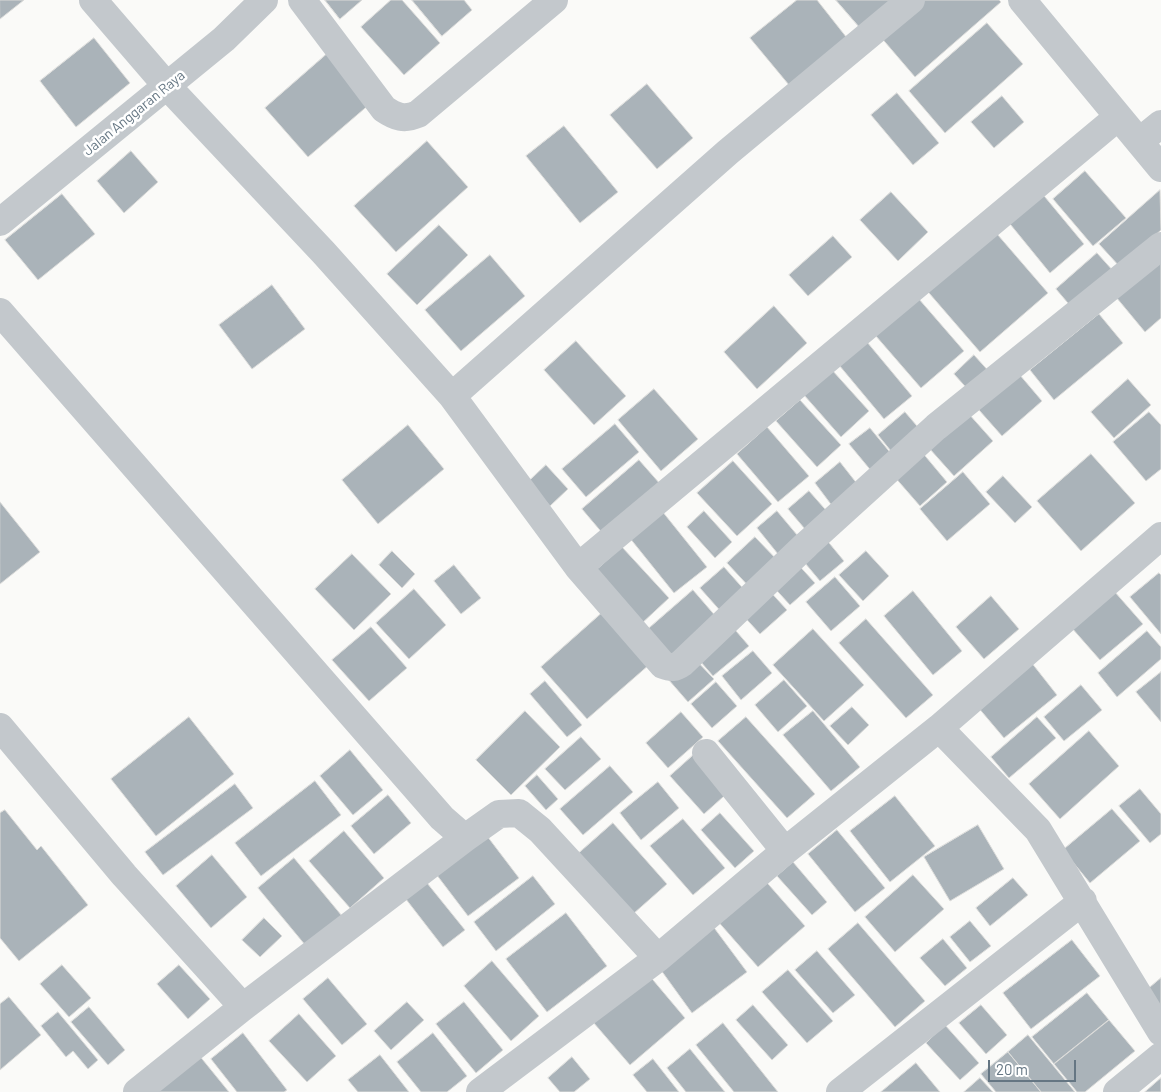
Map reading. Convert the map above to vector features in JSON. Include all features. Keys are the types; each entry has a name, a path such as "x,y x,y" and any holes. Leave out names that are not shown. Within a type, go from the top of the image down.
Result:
{"street":[{"path":"93,0 167,86 324,253 452,396 578,566 663,665 669,667 677,667 813,537 936,427 1161,246"},
{"name":"Jalan Anggaran Raya","path":"0,222 224,39 264,0"},
{"path":"302,0 384,109 394,116 409,118 418,114 554,0"},
{"path":"452,396 728,152 911,0"},
{"path":"1022,0 1161,168"},
{"path":"578,566 1118,117"},
{"path":"1140,141 1161,124"},
{"path":"0,312 442,818 465,838"},
{"path":"480,1092 658,958 785,851 939,728 1161,536"},
{"path":"0,727 124,875 243,1007"},
{"path":"939,728 1038,830 1083,901 1161,1032"},
{"path":"706,753 785,851"},
{"path":"137,1092 243,1007 499,814 519,813 540,830 658,958"},
{"path":"840,1092 1083,901"},
{"path":"1117,1092 1161,1056"}],"building":[{"path":"0,0 24,0 0,19"},
{"path":"325,0 362,0 340,19"},
{"path":"391,0 402,0 440,43 404,75 361,27"},
{"path":"412,0 464,0 472,10 442,36"},
{"path":"797,0 817,0 847,38 789,85 750,38"},
{"path":"836,0 896,0 862,30"},
{"path":"919,0 999,0 1001,2 915,77 879,35"},
{"path":"987,23 1023,64 945,133 909,91"},
{"path":"94,38 130,83 76,127 40,81"},
{"path":"328,53 371,103 308,157 265,108"},
{"path":"647,84 693,138 657,169 610,115"},
{"path":"897,93 939,143 913,165 871,115"},
{"path":"1002,96 1024,122 994,148 971,122"},
{"path":"564,126 618,192 580,223 526,156"},
{"path":"427,141 468,187 396,252 354,206"},
{"path":"131,151 158,182 124,213 97,181"},
{"path":"1085,171 1126,218 1093,246 1053,199"},
{"path":"1160,190 1161,230 1120,267 1099,244"},
{"path":"1040,191 1084,244 1050,273 1006,219"},
{"path":"891,192 928,232 898,261 860,220"},
{"path":"62,194 95,234 38,280 5,240"},
{"path":"439,225 468,255 417,305 387,274"},
{"path":"991,227 1048,293 980,352 923,286"},
{"path":"833,236 852,257 808,296 789,275"},
{"path":"1097,253 1115,273 1073,309 1056,289"},
{"path":"490,255 525,296 461,351 425,310"},
{"path":"1161,260 1161,318 1145,332 1116,297"},
{"path":"272,285 305,329 252,369 219,325"},
{"path":"912,291 964,351 921,388 869,328"},
{"path":"774,306 807,343 757,389 724,352"},
{"path":"1099,314 1123,343 1054,400 1030,370"},
{"path":"862,336 912,396 884,419 834,359"},
{"path":"576,341 626,396 594,425 544,370"},
{"path":"974,355 993,376 972,394 954,374"},
{"path":"832,370 869,411 841,437 804,395"},
{"path":"1019,374 1042,401 1002,436 979,410"},
{"path":"1128,379 1151,405 1114,438 1091,412"},
{"path":"654,389 698,439 661,471 618,420"},
{"path":"800,400 841,445 817,467 776,421"},
{"path":"905,412 923,433 895,456 878,435"},
{"path":"1149,412 1161,425 1161,469 1146,481 1113,442"},
{"path":"968,413 993,441 954,476 929,448"},
{"path":"615,424 639,452 586,497 562,469"},
{"path":"408,425 444,469 378,524 342,480"},
{"path":"767,427 809,476 778,502 737,454"},
{"path":"870,428 893,456 873,473 849,444"},
{"path":"921,451 947,482 920,506 893,475"},
{"path":"1091,454 1135,503 1081,551 1037,501"},
{"path":"639,460 661,485 604,535 582,509"},
{"path":"733,461 772,504 737,536 697,493"},
{"path":"840,462 862,490 836,511 815,483"},
{"path":"546,465 568,489 550,506 528,482"},
{"path":"963,472 990,504 947,541 920,509"},
{"path":"1003,476 1032,507 1015,523 986,492"},
{"path":"809,491 832,517 810,535 788,509"},
{"path":"0,502 40,552 0,584"},
{"path":"662,511 707,567 674,593 629,537"},
{"path":"704,511 732,542 715,558 687,527"},
{"path":"777,511 803,542 782,559 757,528"},
{"path":"755,537 781,564 753,591 727,563"},
{"path":"825,538 844,561 820,581 800,557"},
{"path":"622,547 669,598 640,625 593,573"},
{"path":"392,551 415,574 402,588 379,565"},
{"path":"866,551 889,576 863,601 839,575"},
{"path":"352,554 391,594 354,630 315,589"},
{"path":"794,560 815,583 790,605 769,582"},
{"path":"454,565 481,598 461,614 434,581"},
{"path":"724,567 748,594 724,615 700,588"},
{"path":"1159,573 1161,575 1161,634 1130,597"},
{"path":"835,577 860,606 831,631 806,602"},
{"path":"766,587 787,610 760,634 739,611"},
{"path":"414,589 446,625 409,659 376,623"},
{"path":"693,590 718,619 672,659 647,630"},
{"path":"913,591 962,651 933,675 884,616"},
{"path":"1114,591 1143,624 1100,660 1071,627"},
{"path":"991,596 1019,629 984,659 956,627"},
{"path":"603,612 650,664 587,719 541,667"},
{"path":"866,619 933,695 906,718 839,643"},
{"path":"730,624 749,646 713,676 694,654"},
{"path":"371,627 407,668 369,701 332,660"},
{"path":"813,629 864,685 824,721 773,665"},
{"path":"1147,631 1161,647 1161,659 1117,697 1098,673"},
{"path":"753,651 772,673 741,700 722,676"},
{"path":"692,656 714,679 688,702 668,679"},
{"path":"1031,662 1057,695 1004,738 977,706"},
{"path":"1161,672 1161,722 1136,692"},
{"path":"784,680 807,706 778,732 755,705"},
{"path":"545,681 582,725 567,737 530,694"},
{"path":"716,682 737,706 712,728 691,704"},
{"path":"1081,685 1102,710 1064,741 1044,717"},
{"path":"852,707 869,725 848,745 830,726"},
{"path":"525,711 560,747 511,795 476,760"},
{"path":"813,711 860,767 831,791 783,735"},
{"path":"681,712 703,737 668,768 646,743"},
{"path":"189,717 234,774 156,836 111,779"},
{"path":"746,717 815,794 787,818 718,741"},
{"path":"1037,717 1056,738 1009,778 991,757"},
{"path":"1089,731 1119,766 1060,819 1029,784"},
{"path":"581,737 601,759 565,790 545,769"},
{"path":"350,750 383,790 353,815 320,776"},
{"path":"699,750 733,788 704,814 670,776"},
{"path":"610,766 633,792 583,835 560,809"},
{"path":"537,775 558,799 546,810 525,786"},
{"path":"315,781 341,815 261,876 235,843"},
{"path":"658,782 679,808 641,840 620,813"},
{"path":"235,784 253,808 163,875 145,852"},
{"path":"1140,789 1161,814 1161,834 1150,843 1119,806"},
{"path":"388,795 411,823 374,854 351,826"},
{"path":"895,796 935,846 890,882 850,831"},
{"path":"1112,809 1140,841 1090,883 1063,850"},
{"path":"5,810 37,850 41,846 88,905 19,961 0,938 0,813"},
{"path":"720,813 754,851 735,868 701,830"},
{"path":"683,819 725,868 693,895 650,846"},
{"path":"613,823 667,884 633,914 579,853"},
{"path":"978,825 1004,869 950,901 924,857"},
{"path":"837,830 885,888 855,912 808,854"},
{"path":"344,831 384,878 350,908 309,861"},
{"path":"484,832 519,878 468,916 433,870"},
{"path":"212,855 247,897 211,928 176,886"},
{"path":"294,858 342,916 306,946 258,888"},
{"path":"793,862 827,902 812,915 777,876"},
{"path":"913,875 944,909 895,952 865,917"},
{"path":"533,876 555,904 496,951 474,922"},
{"path":"762,877 805,926 758,967 715,918"},
{"path":"423,878 465,930 443,947 402,894"},
{"path":"1013,878 1028,895 990,926 976,908"},
{"path":"566,913 607,966 547,1012 506,959"},
{"path":"264,918 282,936 260,957 242,940"},
{"path":"970,921 991,946 970,962 950,937"},
{"path":"858,923 925,1001 895,1027 828,949"},
{"path":"712,925 747,972 692,1013 658,966"},
{"path":"943,939 967,968 945,986 920,958"},
{"path":"1072,940 1100,976 1031,1029 1003,993"},
{"path":"817,951 855,995 833,1013 795,970"},
{"path":"492,961 539,1016 511,1041 464,986"},
{"path":"62,965 91,998 69,1017 40,984"},
{"path":"179,965 210,999 188,1019 157,984"},
{"path":"788,970 833,1021 807,1043 762,992"},
{"path":"648,974 685,1018 630,1065 593,1022"},
{"path":"328,978 367,1024 342,1045 303,999"},
{"path":"1161,978 1161,1017 1142,994"},
{"path":"1087,993 1109,1020 1054,1064 1032,1037"},
{"path":"9,997 41,1035 0,1070 0,1004"},
{"path":"407,1002 424,1020 391,1050 374,1031"},
{"path":"464,1002 503,1050 476,1073 436,1024"},
{"path":"753,1005 788,1045 772,1060 736,1020"},
{"path":"981,1005 1007,1035 986,1054 959,1023"},
{"path":"89,1007 125,1050 108,1065 71,1022"},
{"path":"58,1012 98,1060 88,1069 73,1051 66,1057 41,1026"},
{"path":"299,1014 336,1056 307,1082 269,1041"},
{"path":"1109,1020 1135,1051 1085,1092 1077,1092 1054,1064"},
{"path":"723,1023 778,1092 734,1092 696,1045"},
{"path":"945,1025 979,1063 960,1080 926,1043"},
{"path":"243,1033 287,1090 284,1092 237,1092 211,1059"},
{"path":"433,1033 467,1076 447,1092 421,1092 397,1062"},
{"path":"1028,1035 1075,1092 1041,1092 1008,1052"},
{"path":"194,1049 229,1092 145,1092"},
{"path":"690,1049 725,1092 686,1092 667,1068"},
{"path":"1008,1052 1041,1092 996,1092 981,1074"},
{"path":"380,1055 409,1092 358,1092 348,1080"},
{"path":"572,1057 590,1079 574,1092 560,1092 548,1078"},
{"path":"653,1059 679,1092 647,1092 633,1075"},
{"path":"916,1063 940,1092 881,1092"},
{"path":"980,1078 993,1092 964,1092"},
{"path":"1161,1078 1161,1092 1145,1092"}]}
